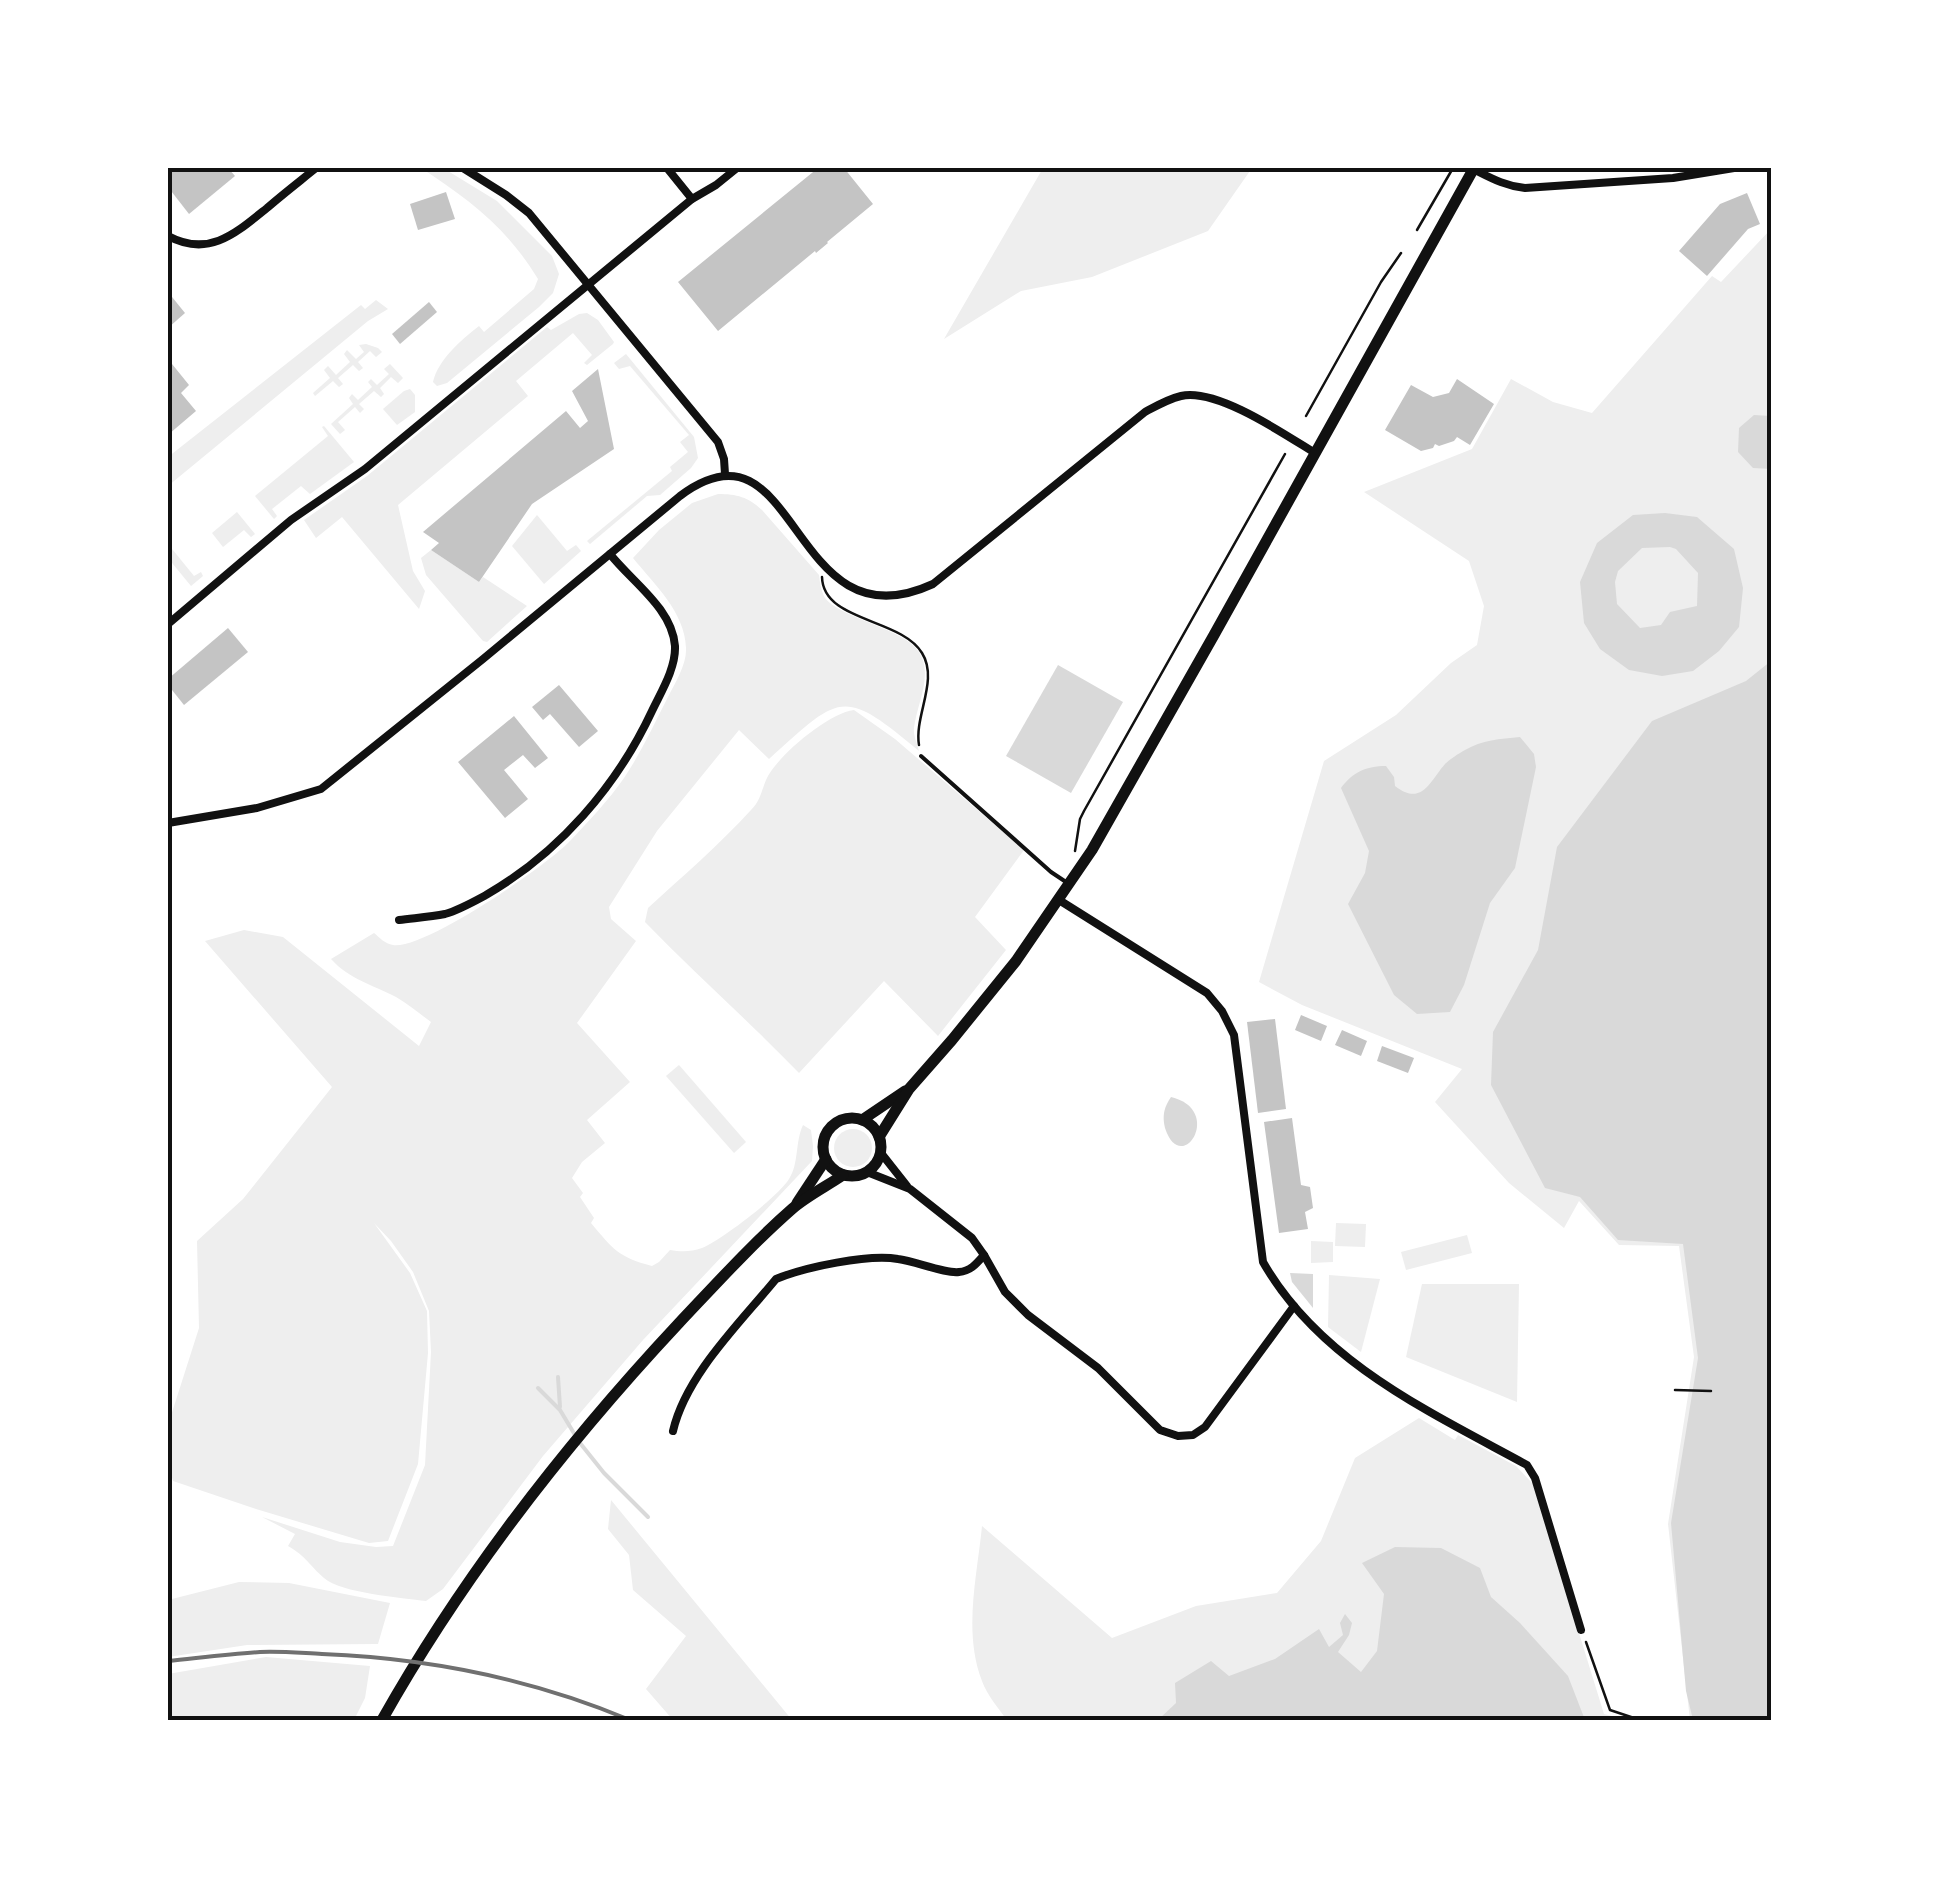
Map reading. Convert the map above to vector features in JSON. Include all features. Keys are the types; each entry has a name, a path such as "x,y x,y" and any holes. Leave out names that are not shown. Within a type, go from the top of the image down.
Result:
{"main road":[{"path":"879,1136 909,1089 985,1001 1070,885 1136,774 1473,168"},
{"path":"862,1120 909,1089"},
{"path":"847,1119 862,1120 879,1136 881,1153 868,1172 843,1175 826,1160 824,1140 832,1126 847,1119"},
{"path":"382,1720 490,1552 556,1465 600,1410 705,1296 794,1207 826,1160"},
{"path":"794,1207 843,1175"}],"street":[{"path":"168,236 199,245 228,238 316,168"},
{"path":"464,168 529,212 718,442 725,474"},
{"path":"666,168 692,198"},
{"path":"168,624 291,520 365,470 692,198 737,168"},
{"path":"1473,168 1499,183 1525,188 1672,178 1734,168"},
{"path":"168,823 258,808 321,788 708,477 725,474 750,480 843,584 869,596 898,597 933,584 1126,426 1145,412 1180,396 1224,402 1315,453"},
{"path":"399,920 446,914 508,882 536,861 562,838 611,782 643,731 672,666 675,646 667,622 653,600 610,554"},
{"path":"1059,900 1207,993 1222,1011 1234,1036 1263,1262 1271,1277 1294,1306 1349,1359 1398,1394 1527,1465 1535,1478 1581,1630"},
{"path":"881,1153 910,1189 972,1238 1005,1292 1028,1315 1098,1368 1160,1430 1178,1436 1192,1435 1205,1427 1294,1306"},
{"path":"868,1172 910,1189"},
{"path":"673,1431 697,1376 776,1279 871,1258 915,1261 957,1273 972,1268 984,1255"}],"lane":[{"path":"921,756 1070,885"}],"path":[{"path":"1417,230 1453,168"},
{"path":"1306,416 1381,282 1401,254"},
{"path":"1074,853 1080,818 1285,454"},
{"path":"827,568 822,578 826,594 833,602 907,637 926,660 917,732 921,756"},
{"path":"1675,1390 1712,1391"},
{"path":"1581,1630 1610,1710 1640,1720"}],"shaded area":[{"path":"421,168 443,168 497,201 552,256 559,274 553,293 539,307 447,383 437,386 433,382 436,374 451,351 479,326 484,332 534,289 538,279 514,245 486,216"},
{"path":"1043,168 1252,168 1208,231 1092,277 1021,291 944,339"},
{"path":"1771,229 1771,1720 1690,1720 1668,1524 1694,1357 1679,1246 1619,1245 1579,1201 1564,1228 1509,1183 1435,1102 1462,1069 1302,1005 1259,982 1324,761 1396,715 1451,663 1477,645 1484,606 1469,561 1364,492 1472,449 1511,379 1553,402 1592,413 1712,276 1721,282"},
{"path":"376,300 388,309 368,321 168,486 168,457 361,305 365,309"},
{"path":"587,313 598,320 613,344 587,365 584,363 592,355 573,333 516,381 528,396 398,505 413,571 425,591 419,609 342,517 316,538 304,520 367,476 547,327 551,330"},
{"path":"359,345 382,352 376,357 370,351 358,362 363,368 359,371 353,365 338,378 343,384 339,387 333,381 315,396 313,393 330,378 324,370 328,366 336,375 350,362 344,354 347,350 356,359 364,352"},
{"path":"626,354 694,437 698,458 660,495 647,496 590,544 587,541 672,471 670,467 688,452 680,442 689,435 630,366 619,369 614,363"},
{"path":"390,364 403,378 398,383 391,377 380,388 384,394 381,397 374,391 359,404 364,409 360,413 355,407 338,422 345,430 340,434 331,424 353,404 349,398 352,394 358,400 372,387 368,382 371,379 377,385 389,374 384,369"},
{"path":"410,389 415,395 415,412 397,425 383,409"},
{"path":"1754,415 1771,416 1771,469 1753,468 1738,452 1739,428"},
{"path":"324,426 354,462 310,494 301,486 272,509 277,516 274,519 255,496 328,436"},
{"path":"718,494 742,497 762,510 819,575 825,598 832,604 914,646 921,655 925,675 914,728 919,751 856,708 827,711 769,759 739,730 657,831 609,907 611,919 636,941 577,1023 630,1082 587,1120 605,1143 582,1162 572,1178 594,1218 591,1223 605,1239 617,1251 652,1266 670,1250 690,1251 711,1243 783,1187 792,1173 803,1125 811,1130 812,1161 643,1340 543,1456 443,1589 426,1601 344,1588 324,1578 288,1546 295,1534 262,1517 340,1542 393,1546 425,1465 431,1352 429,1311 413,1272 374,1223 410,1273 427,1311 428,1353 418,1464 388,1541 369,1543 173,1481 168,1464 168,1425 199,1328 197,1241 243,1199 332,1087 205,941 244,930 283,937 419,1046 431,1022 396,997 346,972 331,959 374,933 393,945 409,943 456,921 556,854 605,803 642,749 686,654 684,635 674,611 633,558 692,503"},
{"path":"237,512 255,534 251,537 244,530 223,547 212,533"},
{"path":"537,515 567,551 576,545 581,551 544,584 512,546"},
{"path":"1633,515 1697,517 1734,549 1743,588 1739,627 1719,651 1693,671 1662,676 1629,670 1600,649 1584,623 1580,582 1597,543","holes":["1642,548 1676,549 1698,573 1697,606 1670,612 1661,625 1640,628 1617,604 1618,571"]},
{"path":"168,544 194,576 201,572 203,576 191,586 168,558"},
{"path":"431,550 479,582 483,577 527,606 487,642 483,641 426,575 421,558"},
{"path":"1771,661 1771,1720 1693,1720 1686,1691 1671,1523 1698,1358 1683,1244 1618,1240 1580,1197 1545,1188 1491,1085 1493,1032 1538,950 1557,847 1652,721 1746,681"},
{"path":"1058,665 1123,702 1071,793 1006,756"},
{"path":"854,710 895,739 1024,850 975,917 1006,950 938,1036 884,981 799,1073 645,922 648,908 754,806 783,756 819,726"},
{"path":"1520,737 1534,754 1536,767 1515,868 1490,903 1464,985 1450,1012 1417,1014 1394,995 1348,904 1365,873 1369,851 1341,788 1360,771 1386,766 1395,786 1404,792 1419,793 1447,762 1465,750 1485,742"},
{"path":"679,1065 746,1142 734,1153 666,1076"},
{"path":"1171,1097 1187,1104 1195,1114 1197,1126 1188,1144 1172,1142 1165,1128 1164,1112"},
{"path":"853,1129 866,1135 872,1148 866,1161 853,1167 840,1161 834,1148 840,1135"},
{"path":"1336,1223 1366,1224 1365,1247 1335,1246"},
{"path":"1467,1235 1472,1253 1406,1270 1401,1252"},
{"path":"1311,1241 1333,1242 1333,1262 1311,1263"},
{"path":"1290,1273 1313,1274 1313,1308 1292,1282"},
{"path":"1329,1275 1380,1279 1361,1352 1328,1327"},
{"path":"1422,1284 1519,1284 1517,1402 1406,1357"},
{"path":"1419,1418 1455,1440 1458,1435 1516,1466 1533,1484 1604,1714 1627,1720 1007,1720 990,1696 976,1662 972,1624 982,1526 1112,1638 1196,1606 1277,1593 1321,1541 1355,1458"},
{"path":"611,1500 792,1720 673,1720 646,1689 686,1636 633,1590 629,1555 608,1529"},
{"path":"1395,1547 1441,1548 1480,1568 1491,1597 1568,1676 1585,1720 1158,1720 1176,1703 1175,1683 1211,1661 1229,1676 1275,1659 1319,1629 1329,1647 1343,1635 1340,1623 1345,1614 1352,1623 1338,1652 1361,1672 1377,1651 1384,1594 1362,1563"},
{"path":"239,1582 289,1583 390,1603 378,1644 247,1645 168,1657 168,1600"},
{"path":"266,1657 370,1666 365,1698 354,1720 168,1720 168,1674"}],"building":[{"path":"168,168 228,168 235,176 189,214 168,187"},
{"path":"818,168 844,168 873,204 718,331 678,282"},
{"path":"446,192 455,219 418,230 410,204"},
{"path":"1747,193 1760,224 1748,229 1707,276 1679,251 1720,204"},
{"path":"168,292 185,313 168,328"},
{"path":"429,302 437,312 400,344 392,334"},
{"path":"168,359 189,385 181,393 196,411 169,434 168,432"},
{"path":"598,369 614,449 532,504 479,582 431,550 439,543 423,532 566,411 580,428 588,421 572,391"},
{"path":"1457,379 1494,404 1470,445 1457,437 1421,451 1385,430 1411,385 1433,397 1449,393"},
{"path":"228,628 248,652 184,705 168,685 168,679"},
{"path":"559,685 598,731 579,747 550,714 543,720 532,707"},
{"path":"514,716 548,758 535,768 523,755 504,770 528,799 505,818 458,762"},
{"path":"1301,1015 1327,1026 1321,1041 1295,1030"},
{"path":"1275,1019 1286,1109 1258,1113 1247,1022"},
{"path":"1342,1030 1367,1041 1361,1056 1335,1045"},
{"path":"1382,1046 1414,1058 1408,1073 1377,1061"},
{"path":"1292,1118 1301,1185 1310,1187 1313,1208 1305,1212 1308,1229 1279,1233 1264,1122"}],"waterway":[{"path":"558,1377 560,1407"},
{"path":"538,1388 560,1410 575,1435"},
{"path":"580,1443 648,1517"}],"railway":[{"path":"168,1661 268,1652 401,1660 517,1682 630,1720"}]}
